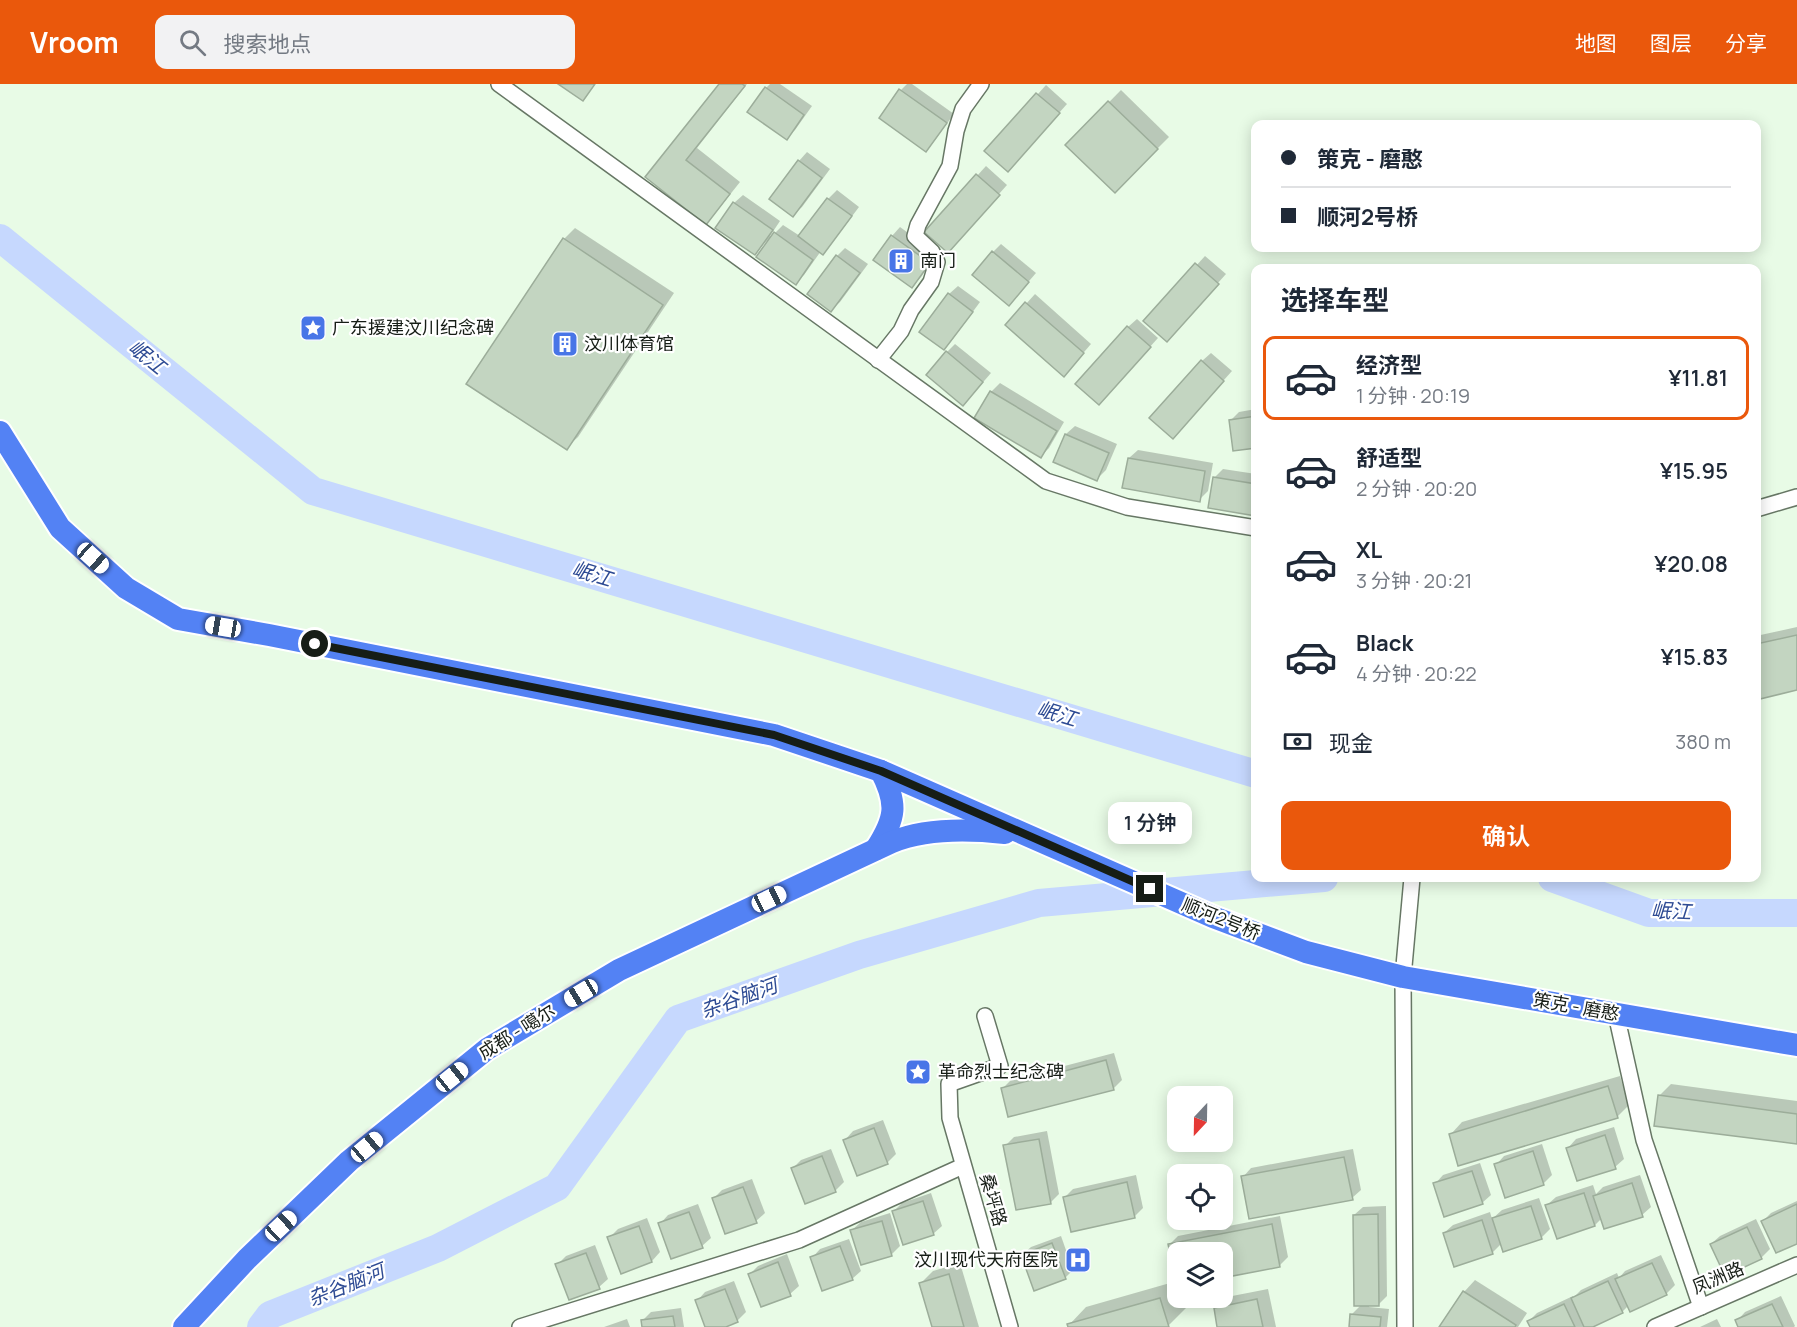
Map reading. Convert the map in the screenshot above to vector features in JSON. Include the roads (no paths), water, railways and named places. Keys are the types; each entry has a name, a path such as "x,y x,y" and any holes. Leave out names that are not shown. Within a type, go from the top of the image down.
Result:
{"highway":[{"path":"0,432 60,528 126,588 178,619 774,735 881,771 1024,834"},
{"path":"881,771 890,790 893,804 884,845"},
{"name":"成都 - 噶尔","path":"184,1327 247,1259 349,1161 487,1049 619,970 904,837 960,829 1024,834"},
{"name":"顺河2号桥","path":"1024,834 1213,917 1306,952 1356,964"},
{"name":"策克 - 磨憨","path":"1356,964 1403,977 1797,1045"}],"street":[{"path":"499,84 1046,482 1127,507 1251,527"},
{"path":"878,360 901,331 911,310 931,282 937,262 932,252 915,236 918,225 950,166 956,131 963,110 981,84"},
{"path":"1761,508 1797,497"},
{"path":"1405,1327 1403,977 1412,882"},
{"path":"1616,1014 1644,1140 1701,1307"},
{"name":"桑坪路","path":"985,1016 1000,1066 949,1084 950,1118 1010,1327"},
{"path":"520,1327 799,1240 963,1166"},
{"name":"凤洲路","path":"1655,1327 1797,1265"}],"waterway":[{"name":"岷江","path":"0,238 313,491 1251,772"},
{"name":"杂谷脑河","path":"261,1327 270,1315 438,1248 557,1187 678,1019 859,955 1039,903 1278,882"},
{"name":"岷江","path":"1563,882 1649,913 1797,913"}],"place":[{"name":"南门","path":"901,261"},
{"name":"广东援建汶川纪念碑","path":"313,328"},
{"name":"汶川体育馆","path":"565,344"},
{"name":"革命烈士纪念碑","path":"918,1072"},
{"name":"汶川现代天府医院","path":"1078,1260"}]}
